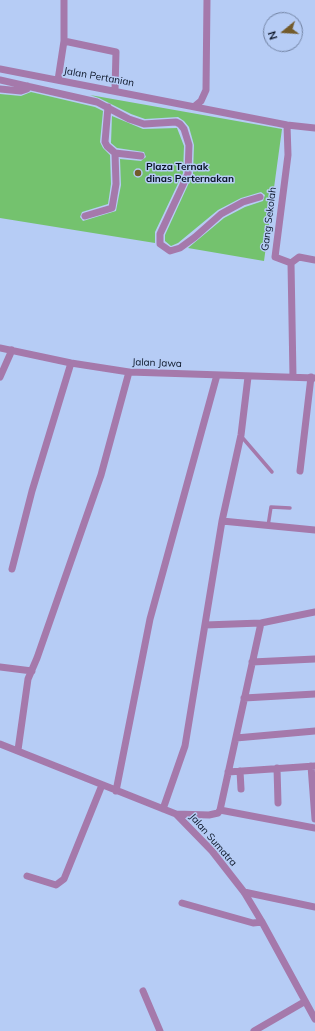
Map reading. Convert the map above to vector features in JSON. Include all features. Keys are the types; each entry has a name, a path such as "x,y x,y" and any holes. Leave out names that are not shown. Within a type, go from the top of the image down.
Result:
{"street":[{"path":"58,80 64,41 64,0"},
{"path":"195,106 201,101 206,90 207,0"},
{"path":"64,41 116,52 115,90"},
{"name":"Jalan Pertanian","path":"0,69 115,90 287,125 315,128"},
{"path":"0,80 97,102 108,106 136,122 151,124 176,122 184,129 190,148 188,174 160,234 160,244 165,249 170,251 180,248 221,214 243,202 260,197"},
{"path":"0,89 21,91 27,89 28,86"},
{"path":"85,216 112,208 116,184 115,153 105,142 108,106"},
{"name":"Gang Sekolah","path":"287,125 288,155 275,257 291,263"},
{"path":"115,153 141,156"},
{"path":"293,377 291,263 299,257 315,260"},
{"name":"Jalan Jawa","path":"0,348 71,363 129,372 217,374 248,377 313,377"},
{"path":"0,377 12,350"},
{"path":"12,569 32,491 71,363"},
{"path":"18,750 28,678 32,671 98,482 129,372"},
{"path":"116,790 150,619 217,374"},
{"path":"163,809 185,746 222,521 241,435 248,377"},
{"path":"300,471 313,377"},
{"path":"222,521 315,530"},
{"path":"205,625 261,623 315,612"},
{"path":"176,814 209,815 218,813 220,810 261,623"},
{"path":"252,662 315,659"},
{"path":"0,667 32,671"},
{"path":"244,698 315,694"},
{"path":"236,738 315,731"},
{"name":"Jalan Sumatra","path":"0,744 176,814 212,851 244,892 262,922 304,1002 315,1019"},
{"path":"228,772 313,766 315,819"},
{"path":"277,768 278,803"},
{"path":"240,771 241,789"},
{"path":"28,876 56,885 64,879 102,785"},
{"path":"220,810 315,828"},
{"path":"244,892 315,907"},
{"path":"182,903 253,923 262,922"},
{"path":"143,991 160,1031"},
{"path":"254,1031 304,1002"}],"lane":[{"path":"241,435 272,472"},
{"path":"268,526 271,507 290,508"}],"building":[{"path":"31,92 95,107 103,111 100,142 103,148 110,155 111,184 108,204 82,212 80,217 83,221 116,211 121,185 120,159 141,161 146,157 144,152 117,148 111,143 112,116 143,129 177,128 184,146 183,173 155,232 155,243 0,218 0,94 21,96"},
{"path":"90,95 282,129 264,261 188,248 224,218 245,207 263,201 265,195 261,192 241,198 218,210 178,243 171,246 165,241 165,235 193,174 194,145 189,127 178,117 145,119"}],"place":[{"name":"Plaza Ternak dinas Perternakan","path":"138,173"}]}
